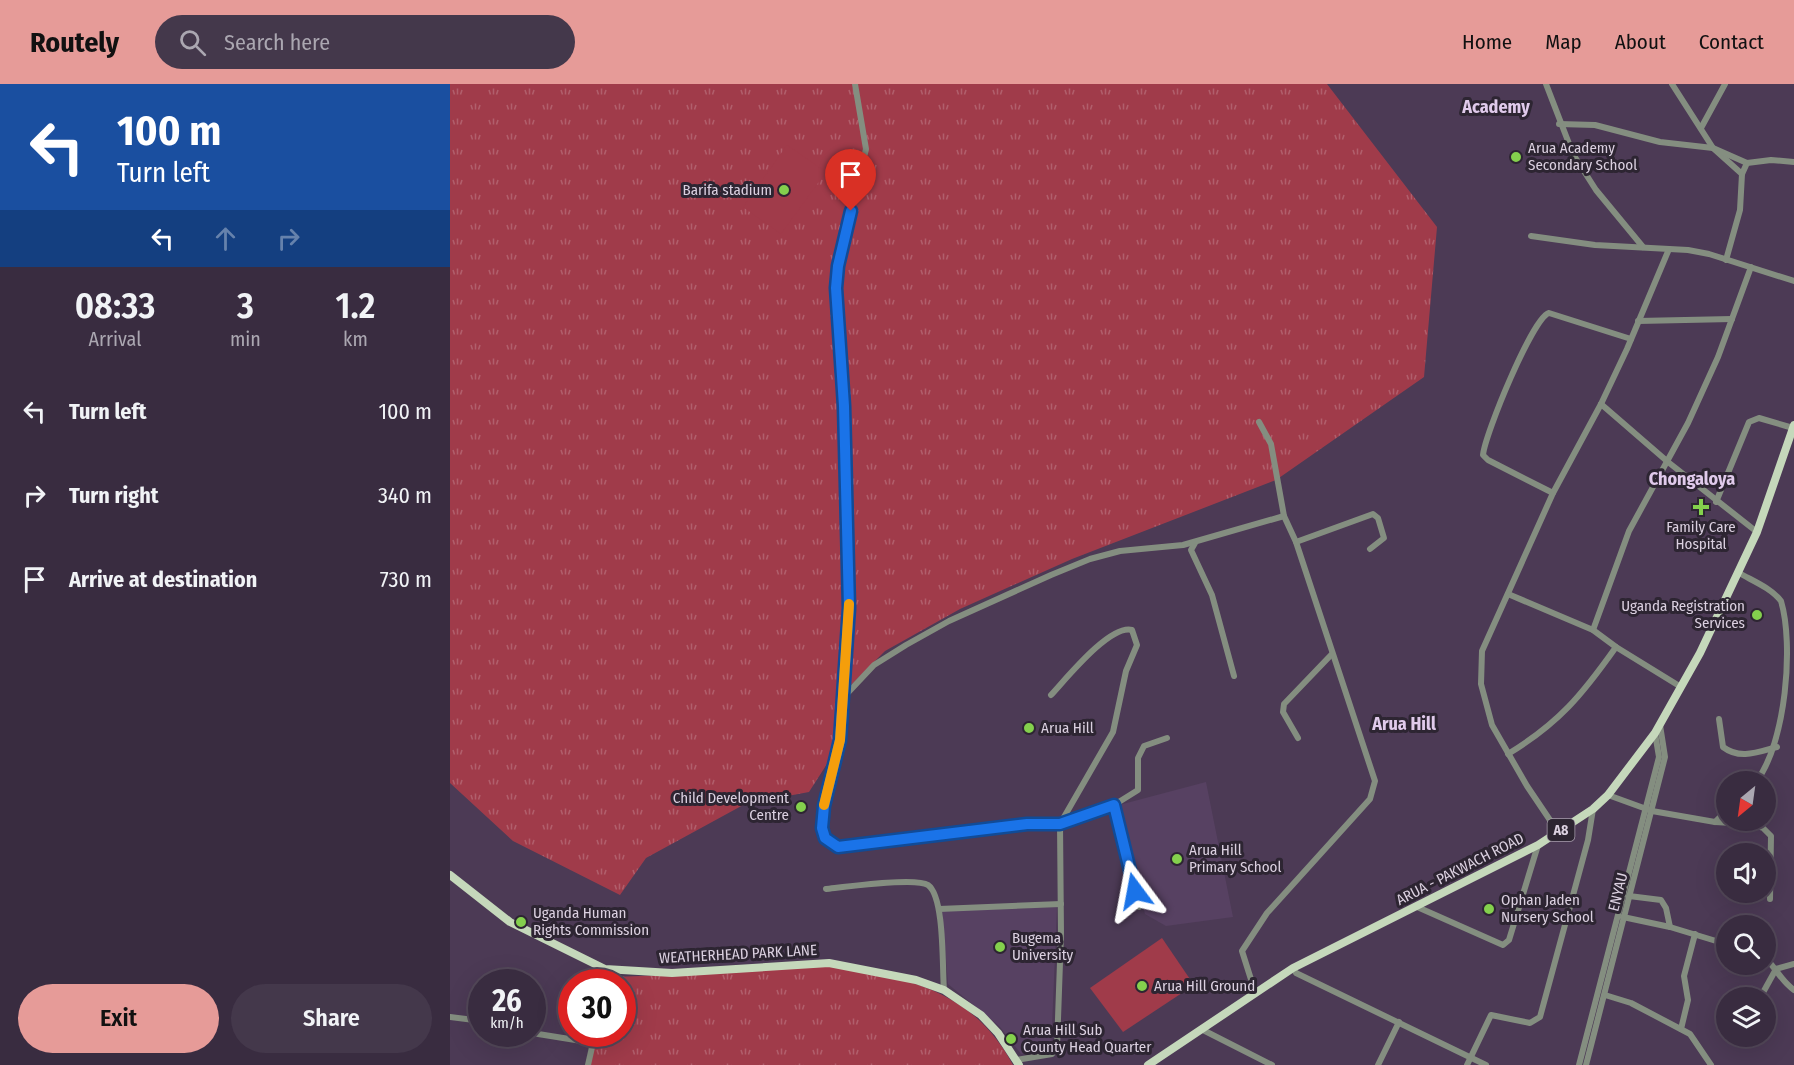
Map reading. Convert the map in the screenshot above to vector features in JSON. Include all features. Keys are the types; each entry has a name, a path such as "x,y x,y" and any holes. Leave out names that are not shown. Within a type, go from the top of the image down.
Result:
{"main road":[{"name":"ARUA - PAKWACH ROAD","path":"1148,1065 1160,1062 1202,1029 1293,968 1538,844 1593,810 1608,795 1655,733 1681,687 1739,573 1757,532 1793,426"},
{"name":"WEATHERHEAD PARK LANE","path":"450,875 510,922 605,969"},
{"name":"WEATHERHEAD PARK LANE","path":"636,971 672,973 829,963 894,974 944,990 981,1015 998,1033 1018,1063"}],"street":[{"path":"855,84 866,149 838,266 836,288 844,406 849,608 838,754 824,806 822,828 829,843 838,847 1027,824 1060,824 1114,805 1138,790 1138,758 1144,746 1167,738"},
{"path":"1546,84 1559,124 1573,154 1596,190 1644,247"},
{"path":"1672,84 1713,148 1743,174"},
{"path":"1701,128 1725,84"},
{"path":"1559,124 1595,125 1660,142 1713,148 1747,163 1771,160 1794,162"},
{"path":"1726,260 1740,210 1743,174 1747,163"},
{"path":"1531,236 1595,245 1644,247 1709,254 1794,281"},
{"path":"1558,832 1508,754 1486,707 1481,672 1482,651 1553,493 1601,404 1669,249"},
{"path":"1593,630 1629,531 1668,462 1714,366 1751,267"},
{"path":"1553,493 1488,460 1483,454 1502,399 1532,334 1542,316 1548,313 1631,339"},
{"path":"1638,321 1732,319"},
{"path":"1601,404 1668,462 1757,532"},
{"path":"1716,501 1749,422 1759,418 1793,426"},
{"path":"1255,992 1242,951 1267,913 1370,799 1375,788 1375,782 1331,655 1296,542 1284,516 1271,444 1259,422"},
{"path":"1296,542 1373,514 1378,518 1384,538 1370,549"},
{"path":"842,699 886,656 949,621 1090,559 1129,549 1195,542 1284,516"},
{"path":"1195,542 1191,550 1215,603 1234,676"},
{"path":"1739,573 1769,590 1785,610 1794,615"},
{"path":"1508,594 1593,630 1681,687"},
{"path":"1763,771 1777,747 1787,719 1793,674 1793,648 1785,610"},
{"path":"1018,1063 1052,1053 1057,1047 1061,904 1060,824 1106,750 1113,732 1126,671 1137,645 1132,630 1126,628 1118,631 1097,648 1051,696"},
{"path":"1508,754 1552,725 1586,687 1616,647"},
{"path":"1298,738 1283,712 1284,704 1331,655"},
{"path":"1719,719 1724,747 1731,752 1744,755 1777,747"},
{"name":"ENYAU","path":"1579,1065 1666,751 1660,725"},
{"name":"ENYAU","path":"1586,1065 1649,810 1659,757 1655,733"},
{"path":"1608,795 1649,810 1715,822 1750,824 1770,833 1770,843"},
{"path":"1114,805 1139,907"},
{"path":"1467,1065 1491,1015 1530,1023 1540,1017 1588,840 1593,810"},
{"path":"1415,906 1503,945 1509,940 1538,844"},
{"path":"826,889 919,882 927,885 934,891 939,909 944,990"},
{"path":"1629,896 1661,900 1666,908 1670,927"},
{"path":"939,909 1061,904"},
{"path":"1621,917 1670,927 1716,941"},
{"path":"1682,1029 1688,1000 1684,976 1695,934"},
{"path":"1794,964 1776,969 1779,977 1794,990"},
{"path":"1293,968 1296,973 1486,1065"},
{"path":"1605,994 1682,1029 1695,1040 1710,1065"},
{"path":"450,1017 468,1019"},
{"path":"1378,1065 1399,1022"},
{"path":"1202,1029 1272,1065"},
{"path":"588,1065 593,1047"}],"shaded area":[{"name":"Arua Hill Primary School","path":"1206,782 1233,917 1166,926 1145,914 1119,805"},
{"name":"Bugema University","path":"1057,907 1051,1051 1021,1054 1000,1027 948,984 942,911"}],"green space":[{"path":"450,84 1327,84 1437,227 1424,377 1276,480 1072,559 960,609 885,651 848,688 836,706 834,753 809,792 745,804 646,858 620,895 513,841 450,783"},
{"name":"Barifa stadium","path":"787,145 826,172 781,234 743,207"},
{"name":"Arua Hill Ground","path":"1162,938 1194,985 1123,1032 1090,988"},
{"path":"812,963 900,979 952,1000 975,1016 995,1038 1013,1065 588,1065 593,1047 636,1047 636,976 723,973"}],"slow traffic":[{"path":"824,805 840,740 849,604"}],"place":[{"name":"Arua Academy Secondary School","path":"1516,157"},
{"name":"Barifa stadium","path":"784,190"},
{"name":"Family Care Hospital","path":"1701,507"},
{"name":"Uganda Registration Services","path":"1757,615"},
{"name":"Arua Hill","path":"1029,728"},
{"name":"Child Development Centre","path":"801,807"},
{"name":"Arua Hill Primary School","path":"1177,859"},
{"name":"Ophan Jaden Nursery School","path":"1489,909"},
{"name":"Uganda Human Rights Commission","path":"521,922"},
{"name":"Bugema University","path":"1000,947"},
{"name":"Arua Hill Ground","path":"1142,986"},
{"name":"Arua Hill Sub County Head Quarter","path":"1011,1039"}],"district":[{"name":"Academy","path":"1496,107"},
{"name":"Chongaloya","path":"1692,479"},
{"name":"Arua Hill","path":"1404,724"}],"route":[{"path":"851,211 838,266 836,288 844,406 849,608 840,740 824,806 822,828 825,838 829,843 838,847 1027,824 1060,824 1114,805 1135,891"}]}
